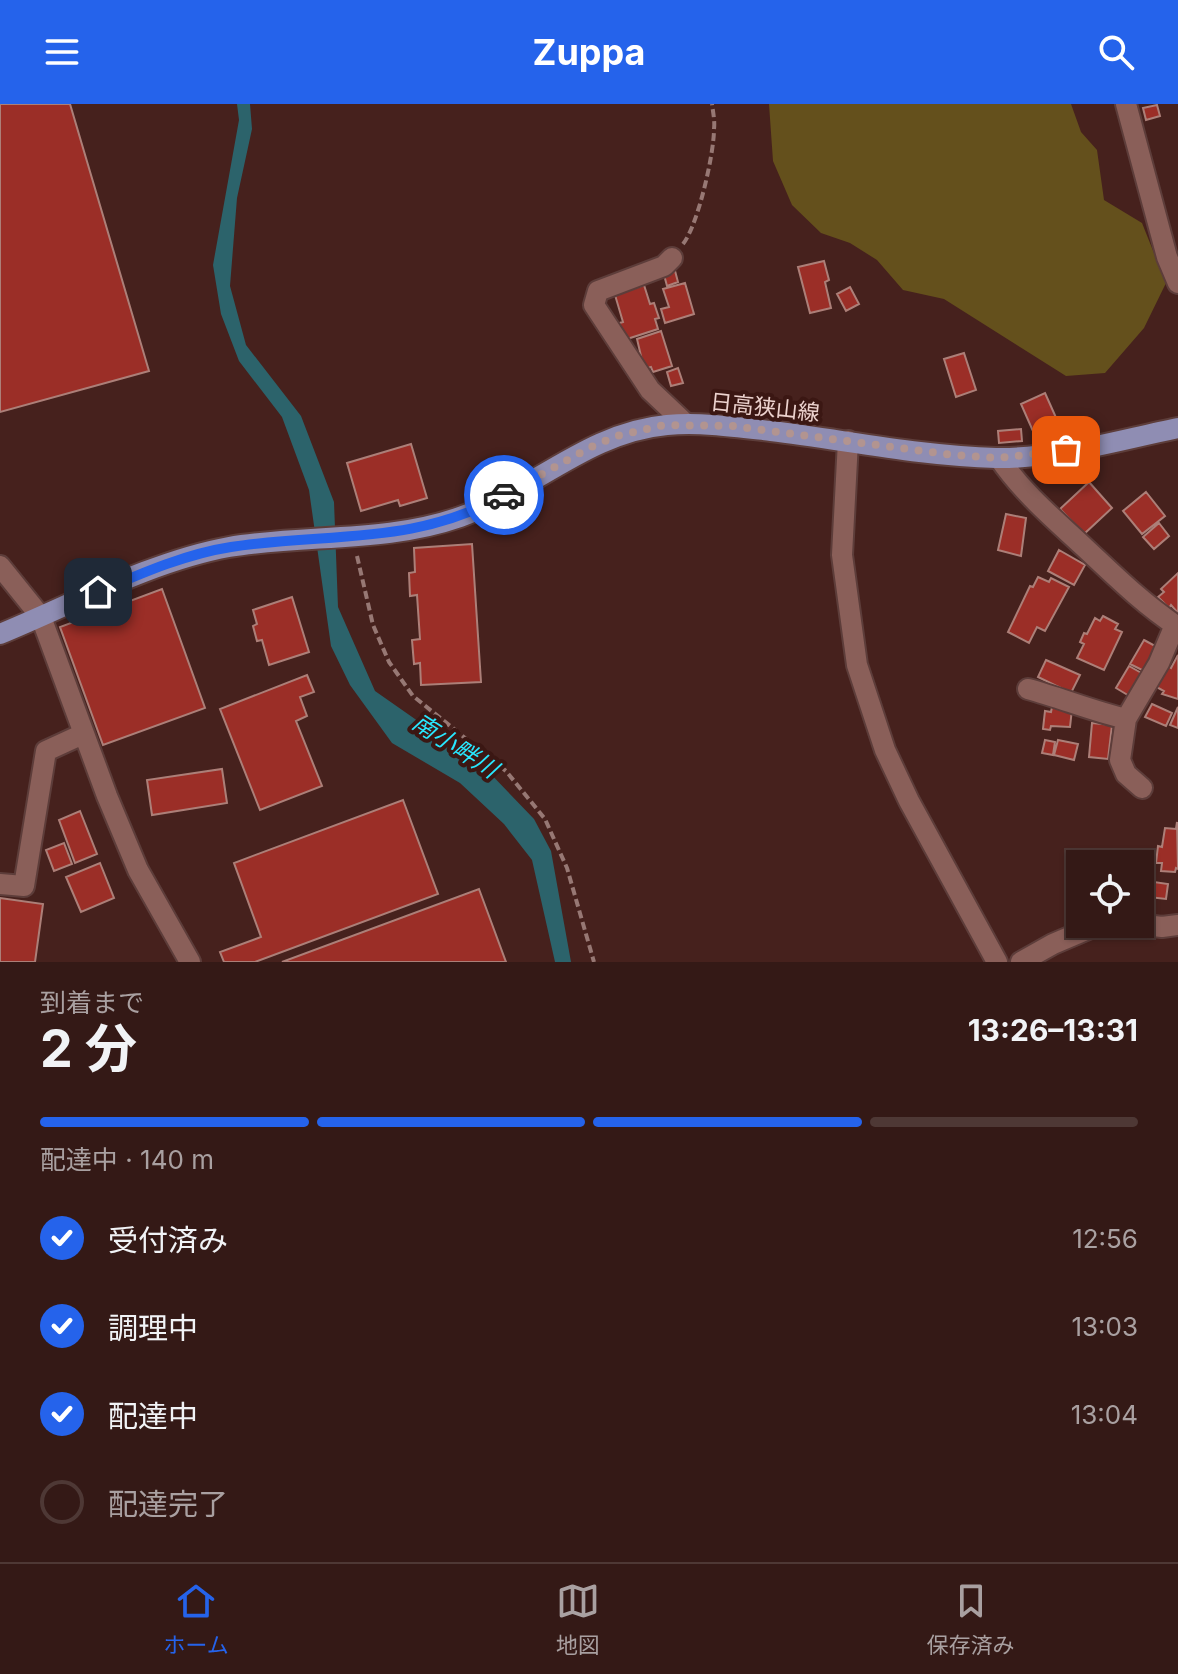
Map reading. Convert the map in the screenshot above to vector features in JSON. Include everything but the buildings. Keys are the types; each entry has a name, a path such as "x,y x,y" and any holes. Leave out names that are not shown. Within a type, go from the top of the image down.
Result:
{"main road":[{"name":"日高狭山線","path":"0,634 127,580 227,547 399,532 463,516 604,441 640,430 686,424 732,426 953,455 999,458 1066,450 1178,428"}],"street":[{"path":"1126,104 1172,253 1178,283"},
{"path":"672,258 664,266 598,291 594,305 650,390 686,424"},
{"path":"848,441 842,555 857,665 885,750 909,801 997,962"},
{"path":"999,458 1013,478 1052,517 1135,595 1177,626 1153,675 1126,719 1120,760 1126,774 1142,788"},
{"path":"0,566 41,617 83,734 138,870 190,962"},
{"path":"1028,689 1126,719"},
{"path":"0,884 24,886 46,751 83,734"},
{"path":"1154,926 1178,925"},
{"path":"1021,962 1067,938"}],"path":[{"path":"672,258 691,233 700,205 714,130 712,104"},
{"path":"353,537 373,625 389,662 413,696 506,771 545,819 567,868 594,962"}],"shaded area":[{"path":"769,104 1071,104 1081,132 1097,150 1104,200 1142,223 1166,283 1144,328 1105,373 1066,376 944,299 903,290 877,260 850,243 821,233 792,205 773,161"}],"water":[{"path":"237,104 250,104 252,129 237,198 230,286 246,345 301,416 334,502 338,607 375,691 485,768 534,819 551,851 571,962 555,962 532,860 504,824 460,783 392,743 350,685 331,646 309,490 282,417 239,361 221,314 213,265 239,120"}],"way so far":[{"path":"504,495 591,447 617,436 664,425 732,426 953,455 999,458 1066,450"}],"route":[{"path":"98,592 187,558 227,547 399,532 463,516 504,495"}],"water label":[{"name":"南小畔川","path":"455,746"}]}
